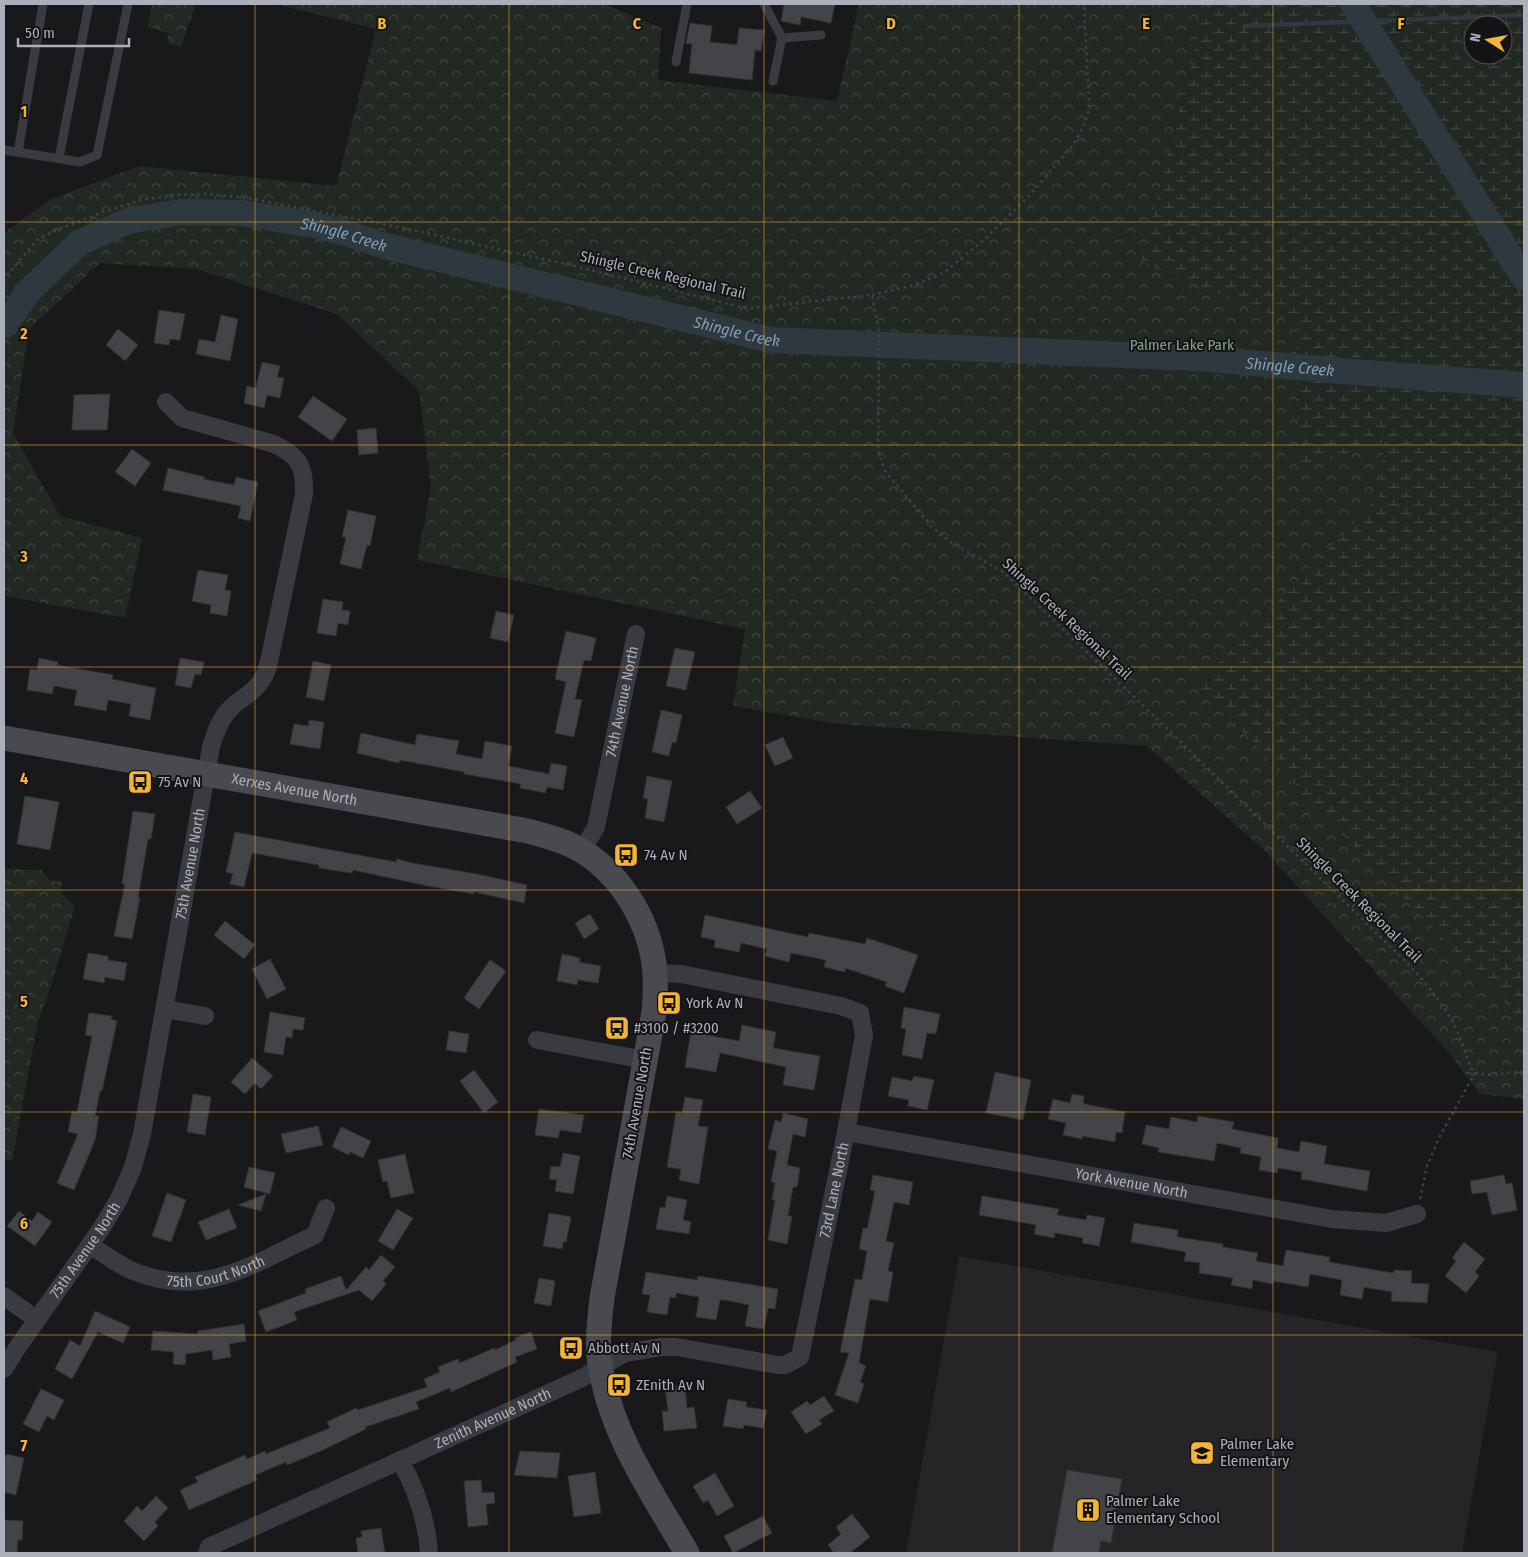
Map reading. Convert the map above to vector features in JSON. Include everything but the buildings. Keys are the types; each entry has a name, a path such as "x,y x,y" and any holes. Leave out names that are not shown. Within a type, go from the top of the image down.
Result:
{"street":[{"name":"75th Avenue North","path":"4,1369 90,1245 119,1199 133,1167 142,1134 211,747 217,727 225,715 262,681 272,652 304,494 304,477 300,463 288,451 274,444 182,418 166,402"},
{"name":"74th Avenue North","path":"636,634 596,827 582,851 609,873 627,894 650,941 655,974 654,1012 602,1298 598,1339 601,1366 609,1404 620,1431 630,1455 687,1553"},
{"name":"Xerxes Avenue North","path":"4,738 528,830 582,851"},
{"name":"73rd Lane North","path":"655,974 676,974 842,1006 860,1013 864,1035 846,1132 804,1343 800,1357 792,1362"},
{"path":"165,1008 206,1016"},
{"path":"537,1040 645,1060"},
{"name":"York Avenue North","path":"846,1132 1332,1219 1386,1223 1416,1214"},
{"name":"75th Court North","path":"90,1245 131,1270 157,1280 185,1282 213,1280 239,1271 315,1235 326,1208"},
{"path":"4,1296 37,1320"},
{"name":"Zenith Avenue North","path":"207,1553 209,1547 582,1378 625,1353 661,1347 678,1348 778,1365 792,1362"},
{"path":"400,1460 423,1512 429,1553"}],"lane":[{"path":"18,152 43,4"},
{"path":"59,158 89,4"},
{"path":"4,150 80,162 97,155 128,4"},
{"path":"676,62 687,4"},
{"path":"764,4 782,38 773,81"},
{"path":"782,38 821,35"}],"path":[{"path":"872,295 911,286 946,271 985,239 1029,196 1073,145 1088,115 1084,4"},
{"name":"Shingle Creek Regional Trail","path":"4,281 37,240 59,228 125,204 142,200 173,195 207,194 248,198 420,232 546,259 741,307 751,308 872,295 879,331 878,450 881,463 890,478 941,535 1002,571 1160,721 1396,951 1424,980 1456,1028 1471,1068 1475,1073"},
{"path":"1416,1214 1426,1166 1440,1136 1475,1073 1484,1075 1524,1072"}],"shaded area":[{"name":"Palmer Lake Elementary","path":"959,1256 1498,1352 1462,1553 906,1553"}],"green space":[{"path":"154,4 193,4 195,7 181,47 168,43 168,33 148,27 151,8"},
{"name":"Palmer Lake Park","path":"275,4 604,4 661,28 658,80 837,101 859,4 1524,4 1524,1099 1480,1094 1450,1054 1265,851 1147,746 839,724 733,706 745,629 417,560 431,487 419,391 337,314 196,269 100,263 29,329 13,433 60,516 142,538 125,618 4,596 4,233 51,199 140,166 336,186 376,29"},
{"path":"1206,4 1524,4 1524,1025 1506,1003 1198,685 1379,496 1384,442 1299,469 1296,324 1141,262"},
{"path":"4,869 41,870 50,880 63,882 61,892 75,907 37,1026 12,1161 4,1159"}],"waterway":[{"path":"1353,4 1524,278"},
{"path":"1245,26 1524,15"},
{"name":"Shingle Creek","path":"4,326 30,290 79,243 128,221 181,212 242,213 314,225 382,245 771,340 1196,358 1524,385"}],"place":[{"name":"75 Av N","path":"140,782"},
{"name":"74 Av N","path":"626,855"},
{"name":"York Av N","path":"669,1003"},
{"name":"#3100 / #3200","path":"617,1028"},
{"name":"Abbott Av N","path":"571,1348"},
{"name":"ZEnith Av N","path":"619,1385"},
{"name":"Palmer Lake Elementary","path":"1202,1453"},
{"name":"Palmer Lake Elementary School","path":"1088,1510"}]}
